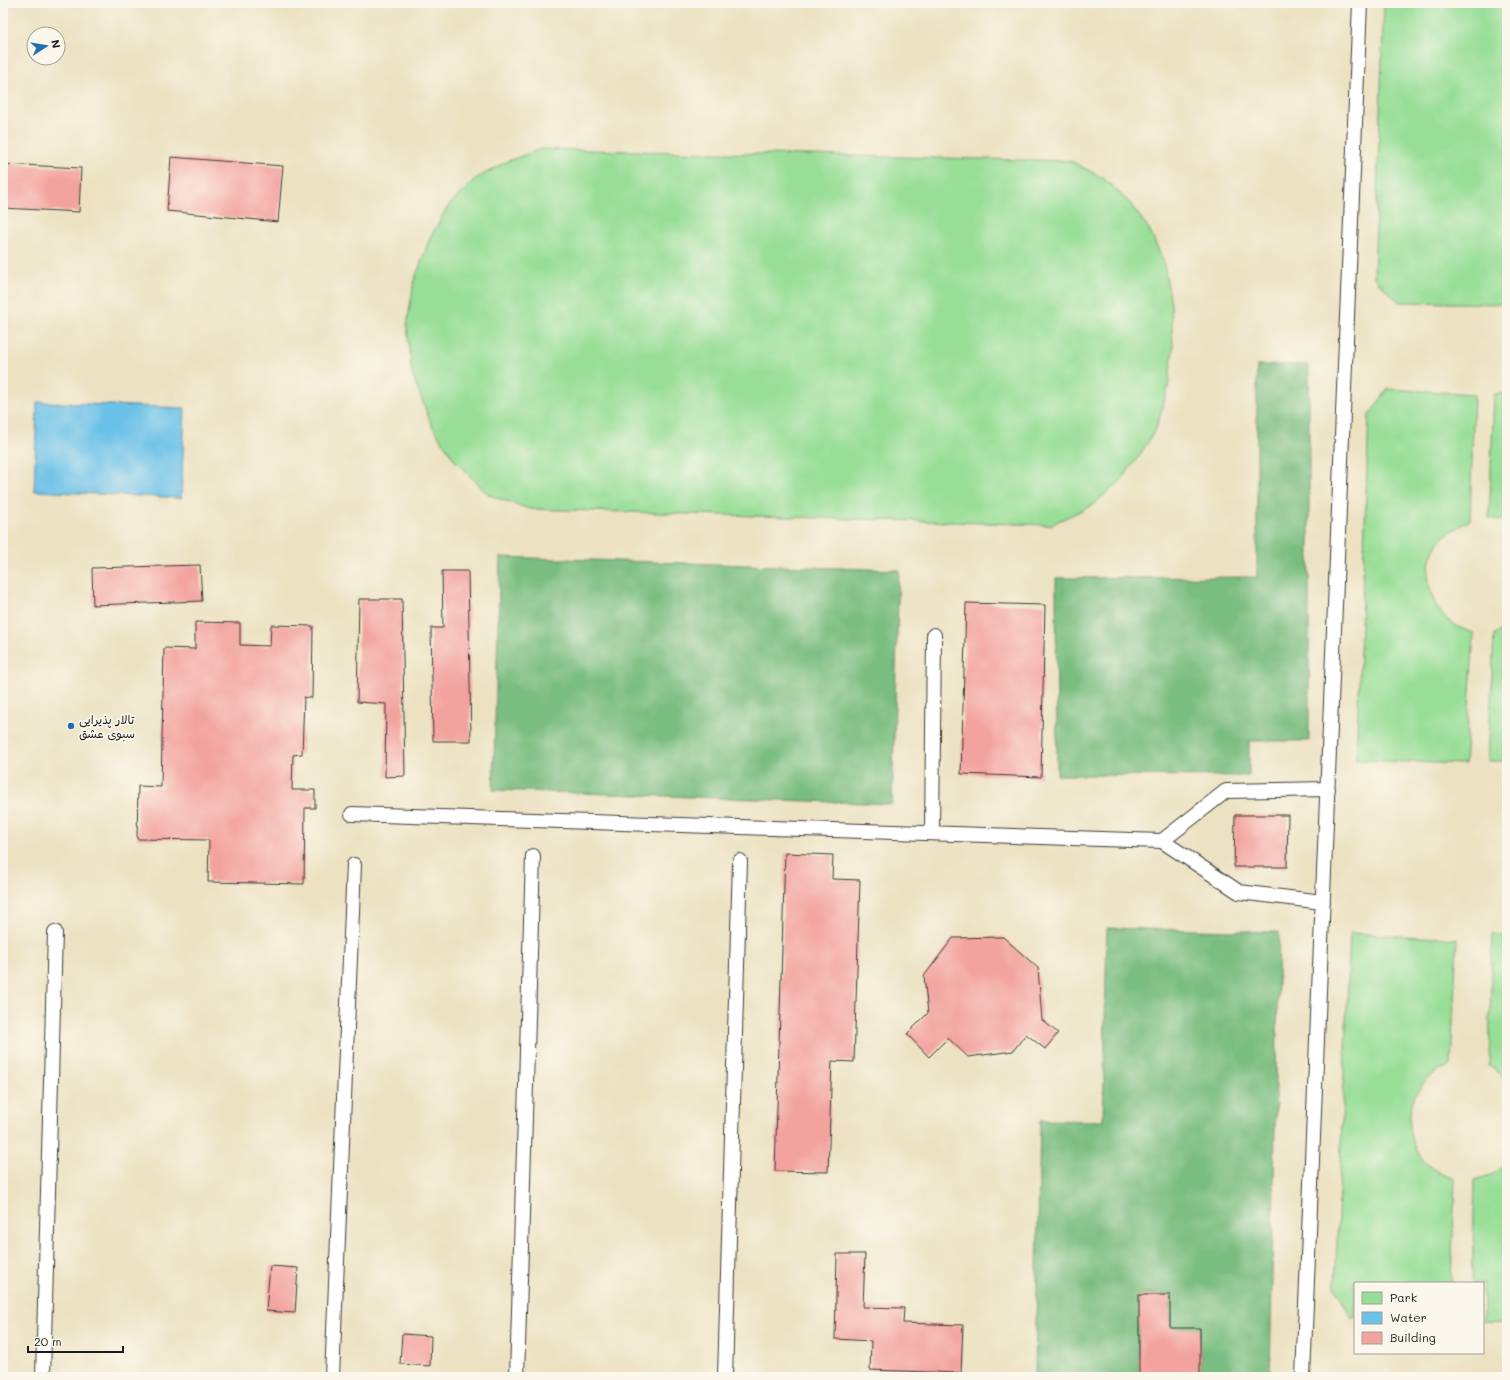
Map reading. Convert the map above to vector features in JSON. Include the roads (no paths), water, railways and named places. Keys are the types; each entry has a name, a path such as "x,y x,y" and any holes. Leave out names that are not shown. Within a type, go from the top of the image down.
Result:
{"lane":[{"path":"1304,1377 1360,3"},
{"path":"932,833 934,635"},
{"path":"1162,841 1226,791 1328,789"},
{"path":"352,814 1162,841 1239,892 1323,902"},
{"path":"518,1377 533,856"},
{"path":"725,1377 740,861"},
{"path":"332,1377 354,865"},
{"path":"44,1377 55,932"}],"water":[{"path":"37,402 185,408 181,498 34,491"}],"place":[{"name":"تالار پذیرایی سبوی عشق","path":"71,726"}]}
